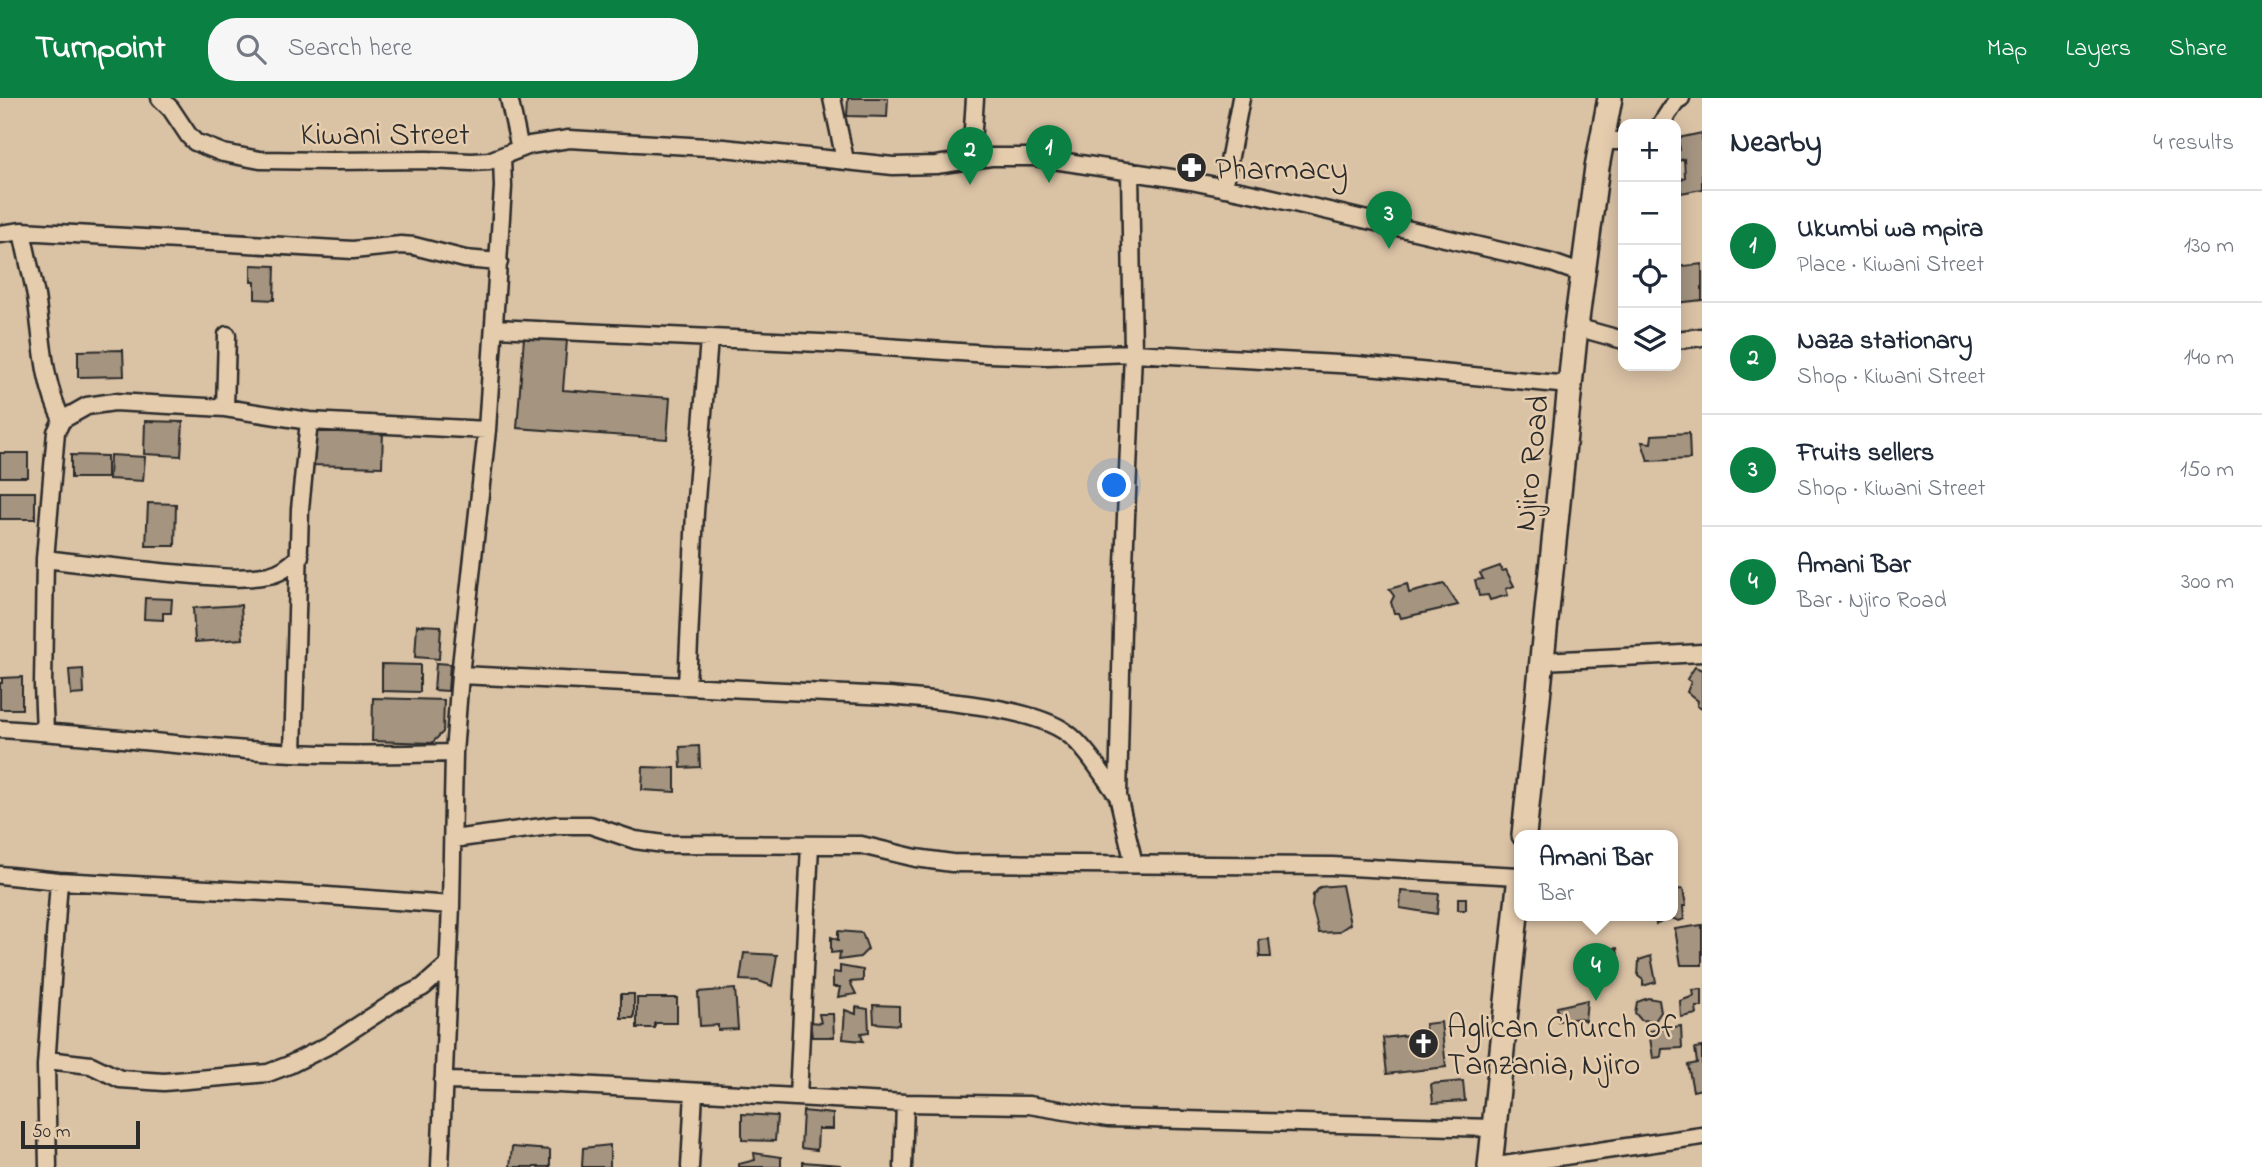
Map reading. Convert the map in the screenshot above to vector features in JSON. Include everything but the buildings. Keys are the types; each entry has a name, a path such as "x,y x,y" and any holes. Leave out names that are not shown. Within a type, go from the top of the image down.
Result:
{"street":[{"path":"509,98 520,149"},
{"path":"832,98 845,160"},
{"path":"971,159 975,98"},
{"path":"1224,188 1241,98"},
{"name":"Njiro Road","path":"1525,830 1569,385 1583,274 1612,141 1610,98"},
{"path":"1664,119 1681,98"},
{"name":"Kiwani Street","path":"167,102 195,142 223,153 260,160 489,161 549,142 590,139 911,166 971,159 1034,157 1224,188 1552,263 1583,274"},
{"path":"440,1167 451,905 454,753 460,675 488,430 503,187 502,157"},
{"path":"1130,171 1133,353 1118,796 1134,864"},
{"path":"0,234 22,232 353,250 401,245 465,259 499,262"},
{"path":"22,232 36,297 46,377 51,399 62,420"},
{"path":"1576,327 1618,339"},
{"path":"495,328 842,344 989,354 1046,356 1133,353 1357,365 1569,385"},
{"path":"225,408 227,335"},
{"path":"1681,339 1702,337"},
{"path":"687,685 695,512 709,339"},
{"path":"45,731 45,559 57,432 62,420 87,406 114,402 225,408 309,421 488,430"},
{"path":"293,753 300,509 309,421"},
{"path":"45,559 234,578 269,575 291,565 300,556"},
{"path":"1542,661 1702,653"},
{"path":"460,675 915,698 1004,711 1047,721 1069,734 1118,796"},
{"path":"0,729 293,753 454,753"},
{"path":"453,839 557,825 590,825 635,840 664,844 861,845 952,863 1332,866 1514,876"},
{"path":"798,1097 810,845"},
{"path":"0,875 451,905"},
{"path":"48,1167 47,1060 59,881"},
{"path":"1515,921 1490,1167 1702,1136"},
{"path":"47,1060 91,1065 120,1079 164,1082 268,1073 327,1046 399,999 423,987 447,966"},
{"path":"443,1080 905,1103 1029,1105 1108,1118 1494,1128"},
{"path":"690,1167 694,1092"},
{"path":"903,1167 905,1103"}],"place":[{"name":"Pharmacy","path":"1192,168"},
{"name":"Ukumbi wa mpira","path":"1049,183"},
{"name":"Naza stationary","path":"970,185"},
{"name":"Fruits sellers","path":"1389,249"},
{"name":"Amani Bar","path":"1596,1001"},
{"name":"Aglican Church of Tanzania, Njiro","path":"1424,1044"}]}
